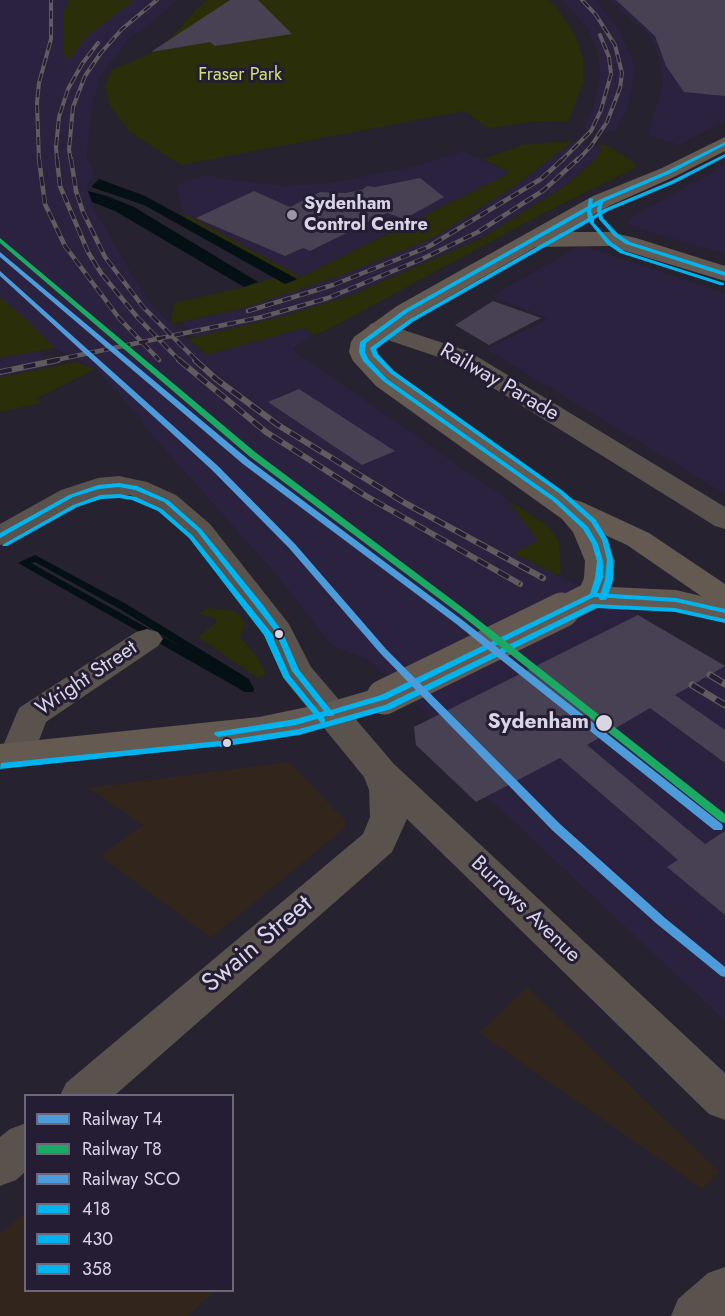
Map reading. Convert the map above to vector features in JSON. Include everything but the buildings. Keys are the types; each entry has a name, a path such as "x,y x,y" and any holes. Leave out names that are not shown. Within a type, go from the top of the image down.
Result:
{"main road":[{"path":"593,595 599,578 600,561 596,544 586,528 555,500 397,389 375,370 362,352 363,342 406,311 601,201 669,172 725,143"},
{"path":"601,201 599,210 601,218 607,227 628,243"},
{"path":"524,244 588,237 628,243 725,274"},
{"path":"555,500 638,539 725,598"},
{"path":"8,756 259,729 330,714 384,697 593,595 676,600 725,611"}],"street":[{"name":"Railway Parade","path":"379,329 459,356 725,520"},
{"name":"Burrows Avenue","path":"0,536 70,496 98,487 118,485 137,488 166,501 199,530 278,631 296,670 330,714 381,772 725,1101"},
{"name":"Wright Street","path":"8,756 31,716 147,639"},
{"name":"Swain Street","path":"83,1094 380,842 389,817 387,790 381,772"},
{"path":"0,1165 24,1145"},
{"path":"696,1316 725,1290"}],"shaded area":[{"path":"0,0 178,0 141,31 130,37 99,78 90,119 87,158 95,174 87,185 93,207 146,298 171,324 206,355 304,328 314,335 292,349 508,500 539,541 513,553 646,619 725,665 725,1021 423,736 435,722 369,660 332,646 280,579 143,425 143,420 95,369 54,348 0,297"},
{"path":"562,0 594,0 599,4 621,34 634,64 632,90 625,114 616,130 606,133 582,129 593,107 600,78 598,53 588,29"},
{"path":"610,0 725,0 725,121 679,145 648,135 663,83 661,62 651,37"},
{"path":"572,142 602,148 595,159 568,184 482,238 349,296 280,317 196,337 184,322 240,309 342,275 431,239 515,186"},
{"path":"464,151 511,173 301,277 182,212 176,187 186,180 207,175 284,186 330,183 416,166"},
{"path":"725,165 725,254 630,226 628,219"},
{"path":"99,179 145,196 297,279 285,284 144,205 91,187"},
{"path":"88,191 134,207 258,282 244,287 115,211 92,202"},
{"path":"581,245 725,293 725,494 486,349 549,319 491,296"},
{"path":"39,351 48,368 0,377 0,358"},
{"path":"289,762 345,820 345,828 211,938 100,856 143,825 88,788"},
{"path":"527,987 720,1172 702,1189 479,1033"},
{"path":"24,1213 24,1292 213,1292 188,1316 0,1316 0,1234"}],"green space":[{"path":"70,0 134,0 85,38 70,59 66,58 63,50 64,11"},
{"name":"Fraser Park","path":"207,0 549,0 556,6 575,35 583,59 583,83 568,122 539,121 488,128 464,111 181,165 130,132 110,106 105,86 112,70 161,49 197,8"},
{"path":"572,142 515,186 431,239 342,275 240,309 171,324 174,303 274,278 285,284 297,279 188,221 182,212 301,277 510,173 483,159 523,145"},
{"path":"596,146 610,147 633,162 635,168 540,215 329,329 314,335 304,328 207,355 188,339 280,317 349,296 482,238 568,184 595,159 602,148"},
{"path":"0,297 30,323 54,348 0,358"},
{"path":"77,362 95,369 36,399 42,403 0,412 0,377"},
{"path":"508,500 547,525 559,542 561,573 557,575 513,553 538,541"},
{"path":"208,608 233,611 241,616 245,622 240,637 257,657 266,674 258,678 198,637 217,622 212,617 199,614"}],"waterway":[{"path":"35,558 122,606 245,681 249,689 23,563 35,558"}],"railway":[{"path":"39,161 37,103 39,83 51,39 51,0"},
{"path":"71,161 69,150 73,107 85,76 100,54 122,29 157,0"},
{"path":"577,161 591,146 607,122 620,88 622,73 615,45 596,15 582,0"},
{"path":"563,159 591,131 601,110 611,74 609,57 600,35"},
{"path":"57,161 59,117 68,89 82,64 98,43"},
{"path":"39,159 45,204 65,246 119,318 142,342"},
{"path":"57,159 60,186 88,252 101,273 158,339"},
{"path":"71,159 76,191 83,212 105,257 144,308 172,336"},
{"path":"248,311 333,285 428,247 541,179 563,159"},
{"path":"172,336 262,317 328,298 422,259 478,232 544,190 578,159"},
{"path":"158,339 172,336"},
{"path":"172,336 197,361"},
{"path":"142,342 158,339"},
{"path":"158,339 179,360"},
{"path":"51,361 142,342"},
{"path":"142,342 159,360"},
{"path":"0,372 58,360"},
{"path":"179,360 266,432 366,496 520,584"},
{"path":"195,360 216,379 278,425 405,503 543,578"},
{"path":"710,675 725,684"},
{"path":"692,685 725,705"}],"rail line":[{"name":"T8","path":"0,240 252,454 464,613 725,819"},
{"name":"SCO","path":"0,254 246,462 458,621 718,827"},
{"name":"T4","path":"0,273 215,468 292,546 383,651 556,827 661,921 725,973"}],"transit line":[{"name":"418","path":"593,595 599,578 600,561 595,544 586,528 555,500 385,380 366,361 362,352 363,342 406,311 601,201 669,172 725,143"},
{"name":"430","path":"603,598 609,580 610,560 605,540 594,521 561,492 392,372 375,355 373,348 412,320 606,210 673,182 725,155"},
{"name":"430","path":"591,199 589,211 592,223 609,243 622,252 722,284"},
{"name":"418","path":"601,201 599,210 601,218 616,235 628,243 725,274"},
{"name":"418","path":"0,536 71,496 98,487 119,485 137,488 166,501 199,530 260,607 278,631 296,671 330,714"},
{"name":"358","path":"5,545 75,506 100,497 134,498 160,510 191,537 270,637"},
{"name":"418","path":"218,734 296,722 384,697 593,595 676,600 725,611"},
{"name":"430","path":"220,744 299,732 388,707 595,606 675,610 723,621"},
{"name":"430","path":"268,635 287,677 322,721"},
{"name":"358","path":"1,766 219,744"}],"place":[{"name":"Sydenham Control Centre","path":"292,215"},
{"name":"Sydenham","path":"604,723"}]}
